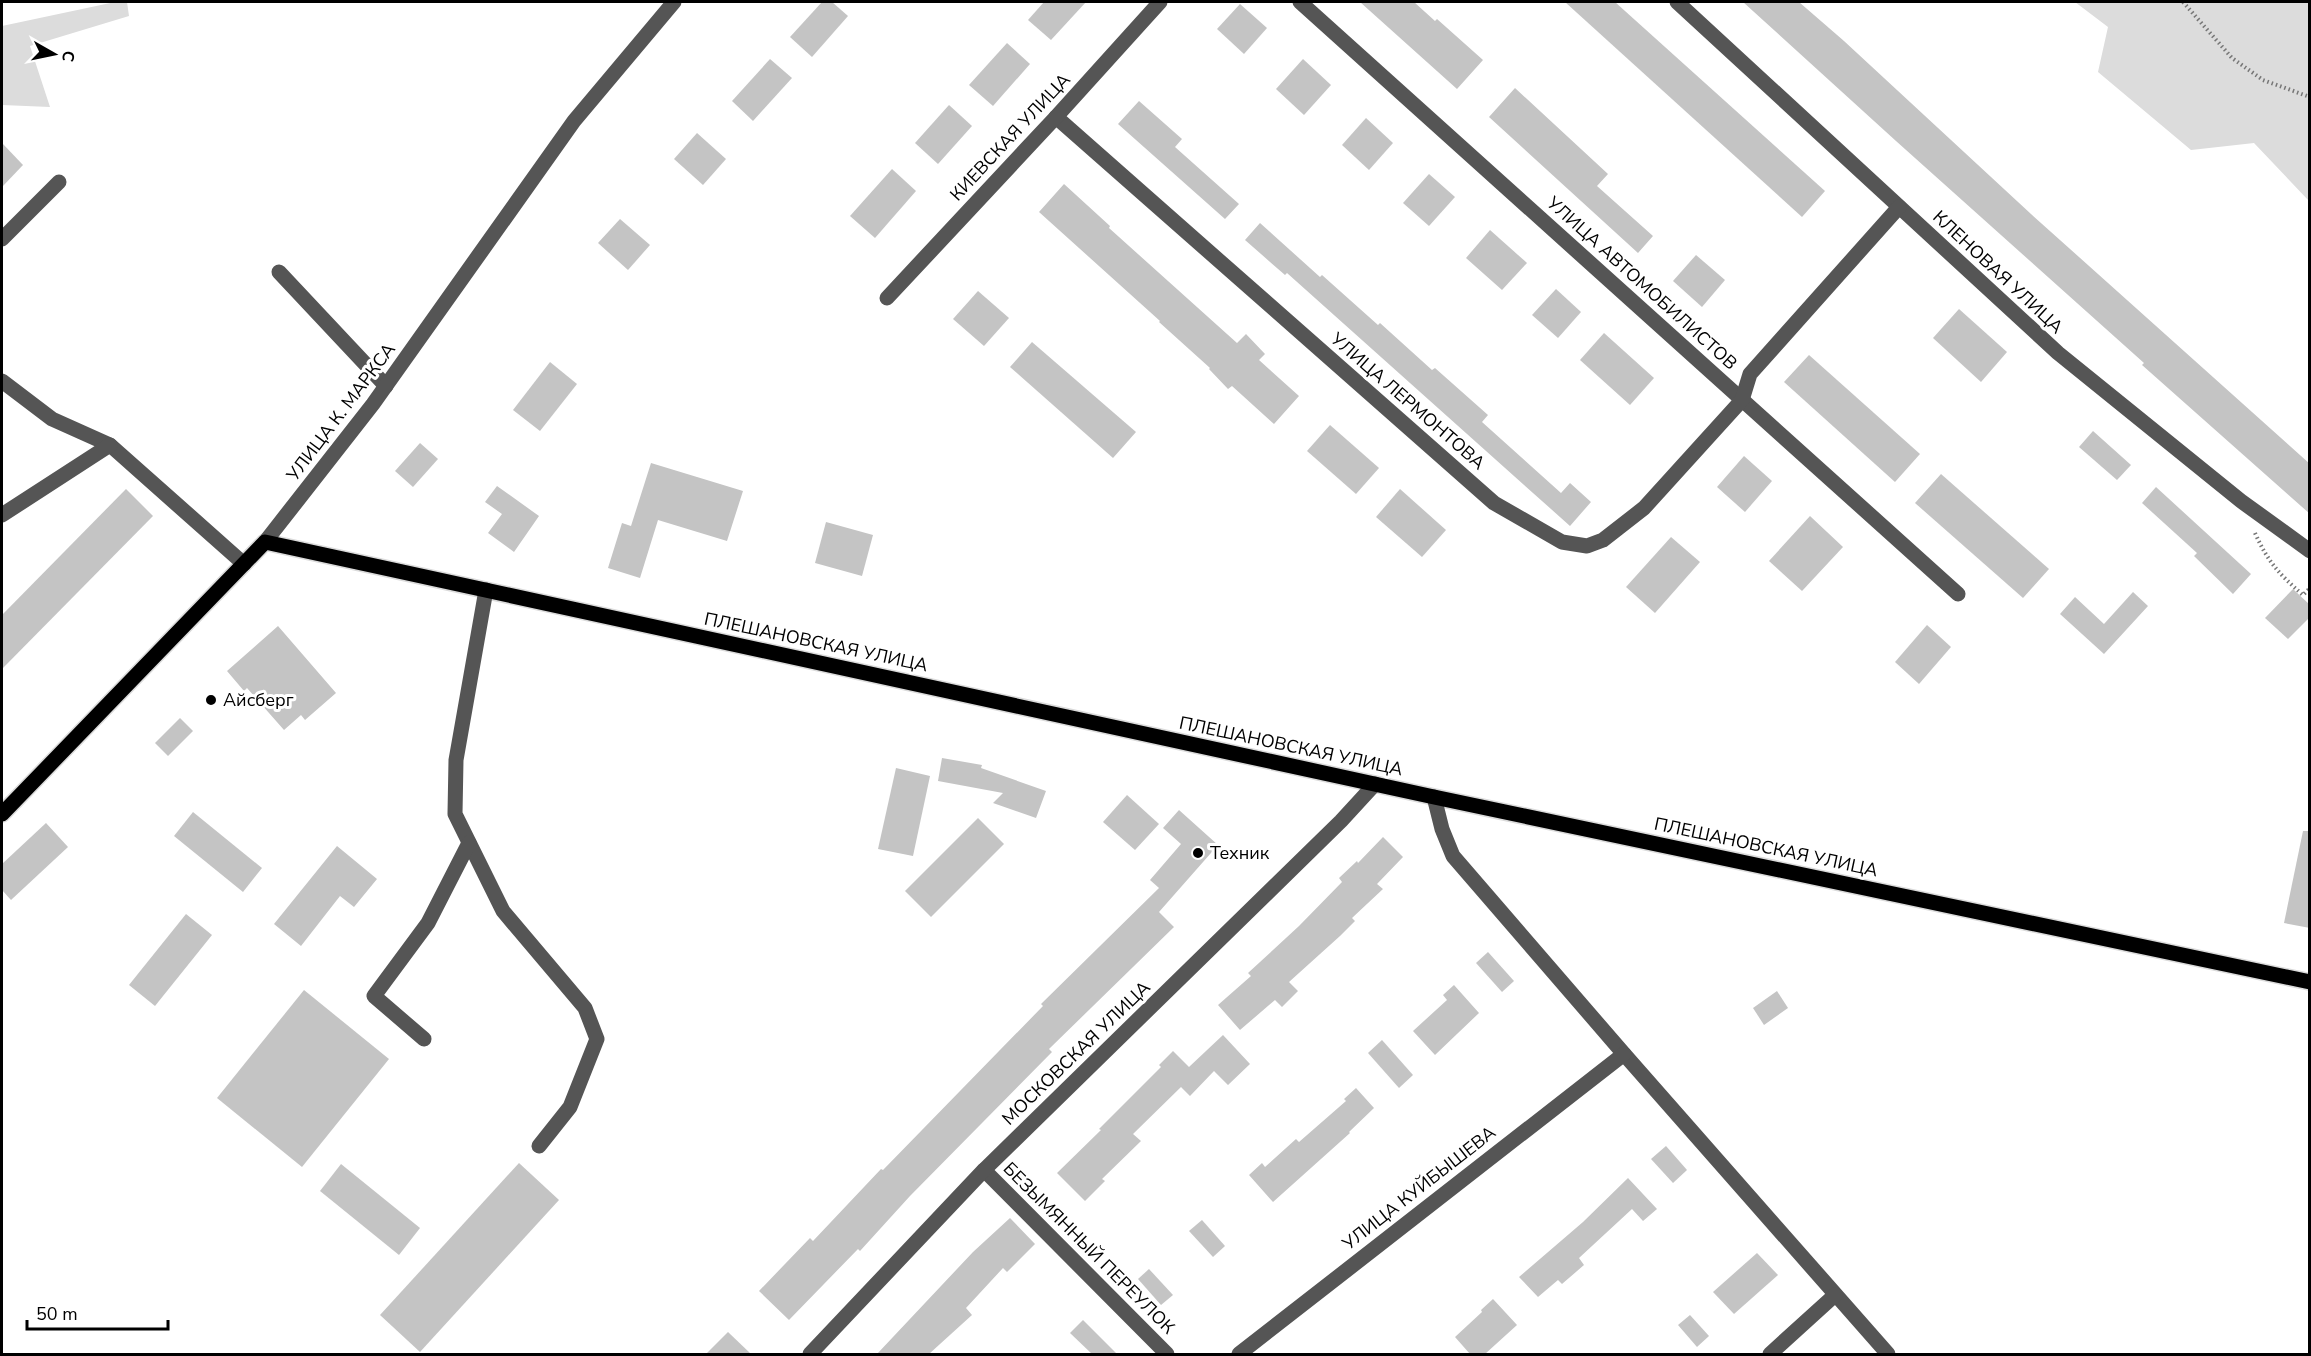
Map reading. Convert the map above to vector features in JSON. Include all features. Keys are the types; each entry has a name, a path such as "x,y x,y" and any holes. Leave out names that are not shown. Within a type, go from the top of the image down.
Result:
{"main road":[{"name":"УЛИЦА К. МАРКСА","path":"2,813 265,542"},
{"name":"ПЛЕШАНОВСКАЯ УЛИЦА","path":"265,542 1434,797 2310,982"}],"street":[{"name":"УЛИЦА К. МАРКСА","path":"265,542 386,386 574,121 674,2"},
{"name":"КИЕВСКАЯ УЛИЦА","path":"887,298 1160,2"},
{"name":"УЛИЦА АВТОМОБИЛИСТОВ","path":"1300,2 1958,594"},
{"name":"КЛЕНОВАЯ УЛИЦА","path":"1677,2 2058,353 2241,501 2310,551"},
{"name":"УЛИЦА ЛЕРМОНТОВА","path":"1056,117 1494,503 1562,542 1587,546 1603,540 1628,521 1644,508 1742,400"},
{"path":"2,239 59,182"},
{"path":"1742,400 1750,374 1899,207"},
{"path":"279,272 386,386"},
{"path":"2,381 52,418 110,445 244,564"},
{"path":"2,515 110,445"},
{"path":"486,590 456,760 455,814 503,911 585,1008 597,1039 570,1107 539,1146"},
{"name":"МОСКОВСКАЯ УЛИЦА","path":"810,1354 984,1170 1341,821 1375,784"},
{"path":"1434,797 1442,829 1453,856 1888,1354"},
{"path":"424,1040 374,996 428,923 469,843"},
{"name":"УЛИЦА КУЙБЫШЕВА","path":"1239,1354 1624,1054"},
{"name":"БЕЗЫМЯННЫЙ ПЕРЕУЛОК","path":"984,1170 1167,1354"},
{"path":"1770,1354 1835,1295"}],"path":[{"path":"2183,2 2232,57 2263,80 2310,97"},
{"path":"2255,532 2264,553 2280,575 2303,595 2310,588"}],"shaded area":[{"path":"115,2 127,2 129,16 30,46 50,107 2,105 2,26"},
{"path":"2075,2 2309,2 2309,201 2254,143 2191,150 2098,72 2108,27"}],"building":[{"path":"822,2 832,2 848,16 812,57 790,37"},
{"path":"1044,2 1086,2 1051,40 1028,20"},
{"path":"1360,2 1414,2 1483,60 1457,89"},
{"path":"1565,2 1615,2 1825,191 1802,217"},
{"path":"1743,2 1799,2 1844,41 2031,214 2310,464 2310,514 2142,365 2144,363"},
{"path":"1240,4 1267,28 1244,54 1217,29"},
{"path":"1007,43 1030,64 993,106 969,85"},
{"path":"770,59 792,78 753,121 732,101"},
{"path":"1303,59 1331,85 1304,115 1276,89"},
{"path":"1515,88 1608,174 1597,186 1653,236 1638,253 1489,117"},
{"path":"1139,101 1182,139 1175,147 1239,204 1225,219 1118,124"},
{"path":"949,105 972,126 938,164 915,143"},
{"path":"1366,118 1393,143 1369,170 1342,145"},
{"path":"697,133 726,159 703,185 674,159"},
{"path":"2,143 23,165 2,187"},
{"path":"892,169 916,191 875,238 850,216"},
{"path":"1429,174 1455,197 1429,226 1403,203"},
{"path":"1064,184 1110,226 1109,228 1237,343 1246,334 1265,354 1259,360 1299,396 1274,424 1232,386 1228,389 1210,368 1160,321 1039,212"},
{"path":"620,219 650,245 628,270 598,243"},
{"path":"1260,223 1320,277 1322,275 1378,325 1380,323 1432,370 1435,368 1488,415 1482,422 1561,493 1570,483 1591,502 1570,526 1287,273 1285,275 1245,240"},
{"path":"1490,230 1527,263 1502,290 1466,258"},
{"path":"1696,255 1725,280 1702,307 1673,281"},
{"path":"1556,289 1581,312 1558,338 1532,315"},
{"path":"978,291 1009,318 984,346 953,319"},
{"path":"1959,309 2007,352 1981,382 1933,338"},
{"path":"1604,333 1654,378 1630,405 1580,360"},
{"path":"1032,342 1136,432 1113,458 1010,367"},
{"path":"1809,355 1920,454 1895,482 1784,382"},
{"path":"550,362 577,384 540,431 513,410"},
{"path":"1330,425 1379,468 1356,494 1307,451"},
{"path":"2093,431 2131,465 2117,480 2079,447"},
{"path":"420,443 438,459 413,487 395,471"},
{"path":"1744,456 1772,481 1745,512 1717,487"},
{"path":"651,463 743,491 727,541 658,520 640,578 608,568 622,523 631,526"},
{"path":"1941,474 2049,569 2023,598 1915,503"},
{"path":"497,486 539,516 514,552 488,533 502,514 485,502"},
{"path":"2156,487 2251,574 2233,594 2194,556 2197,553 2142,503"},
{"path":"126,489 153,516 2,669 2,615"},
{"path":"1400,489 1446,530 1422,557 1376,517"},
{"path":"1810,516 1843,547 1802,591 1769,561"},
{"path":"826,522 873,535 862,576 815,563"},
{"path":"1671,537 1700,562 1655,613 1626,587"},
{"path":"2293,589 2310,605 2310,617 2288,639 2265,618"},
{"path":"2133,592 2148,606 2104,654 2060,614 2075,597 2104,624"},
{"path":"1927,625 1951,647 1919,684 1895,662"},
{"path":"278,626 336,693 305,720 301,715 284,730 247,688 244,691 227,671"},
{"path":"180,718 193,731 168,756 155,743"},
{"path":"942,758 982,765 981,768 1046,791 1036,818 993,803 1003,793 938,781"},
{"path":"896,768 930,776 913,856 878,849"},
{"path":"1127,795 1159,824 1135,850 1103,822"},
{"path":"1179,810 1218,845 1159,912 1174,927 1049,1049 1052,1052 910,1196 860,1251 858,1249 789,1320 759,1291 810,1238 813,1241 1043,1006 1041,1004 1159,888 1150,880 1181,844 1163,828"},
{"path":"193,812 262,868 243,892 174,836"},
{"path":"978,818 1004,844 931,917 905,891"},
{"path":"46,823 68,847 11,900 2,890 2,864"},
{"path":"2303,831 2310,831 2310,928 2284,923"},
{"path":"1383,837 1403,857 1377,884 1383,889 1352,918 1355,921 1340,936 1289,982 1298,991 1282,1007 1275,1000 1240,1030 1218,1005 1251,976 1248,973 1299,926 1342,882 1339,878 1357,861 1358,863"},
{"path":"337,846 377,879 354,907 340,896 301,946 274,924"},
{"path":"186,914 212,935 155,1006 129,985"},
{"path":"1488,952 1514,981 1502,992 1476,963"},
{"path":"1454,985 1479,1013 1435,1055 1413,1031 1447,1000 1443,995"},
{"path":"304,990 389,1059 302,1167 217,1098"},
{"path":"1777,991 1788,1008 1764,1025 1753,1008"},
{"path":"1223,1035 1250,1064 1228,1085 1214,1071 1190,1096 1181,1087 1133,1134 1141,1141 1102,1179 1105,1181 1085,1201 1057,1173 1161,1067 1159,1065 1173,1051 1189,1067"},
{"path":"1382,1040 1413,1075 1399,1088 1368,1053"},
{"path":"1356,1088 1374,1108 1350,1133 1273,1202 1249,1175 1262,1163 1265,1167 1296,1139 1299,1142 1346,1101 1344,1099"},
{"path":"1666,1146 1687,1170 1673,1183 1651,1159"},
{"path":"519,1163 559,1200 420,1352 380,1315"},
{"path":"341,1164 420,1228 399,1255 320,1191"},
{"path":"1628,1178 1657,1209 1643,1221 1632,1209 1579,1258 1584,1265 1562,1284 1558,1280 1538,1297 1519,1277 1583,1222"},
{"path":"1010,1218 1035,1244 1007,1272 1003,1268 966,1308 972,1315 929,1354 877,1354 973,1252"},
{"path":"1202,1220 1225,1246 1213,1257 1189,1231"},
{"path":"1757,1253 1778,1275 1734,1314 1713,1292"},
{"path":"1149,1269 1173,1295 1161,1305 1138,1279"},
{"path":"1493,1299 1517,1325 1485,1354 1470,1354 1455,1337"},
{"path":"1690,1315 1709,1336 1697,1347 1678,1325"},
{"path":"1083,1320 1117,1354 1092,1354 1070,1333"},
{"path":"728,1332 751,1354 706,1354"}],"place":[{"name":"Айсберг","path":"211,700"},
{"name":"Техник","path":"1198,853"}]}
